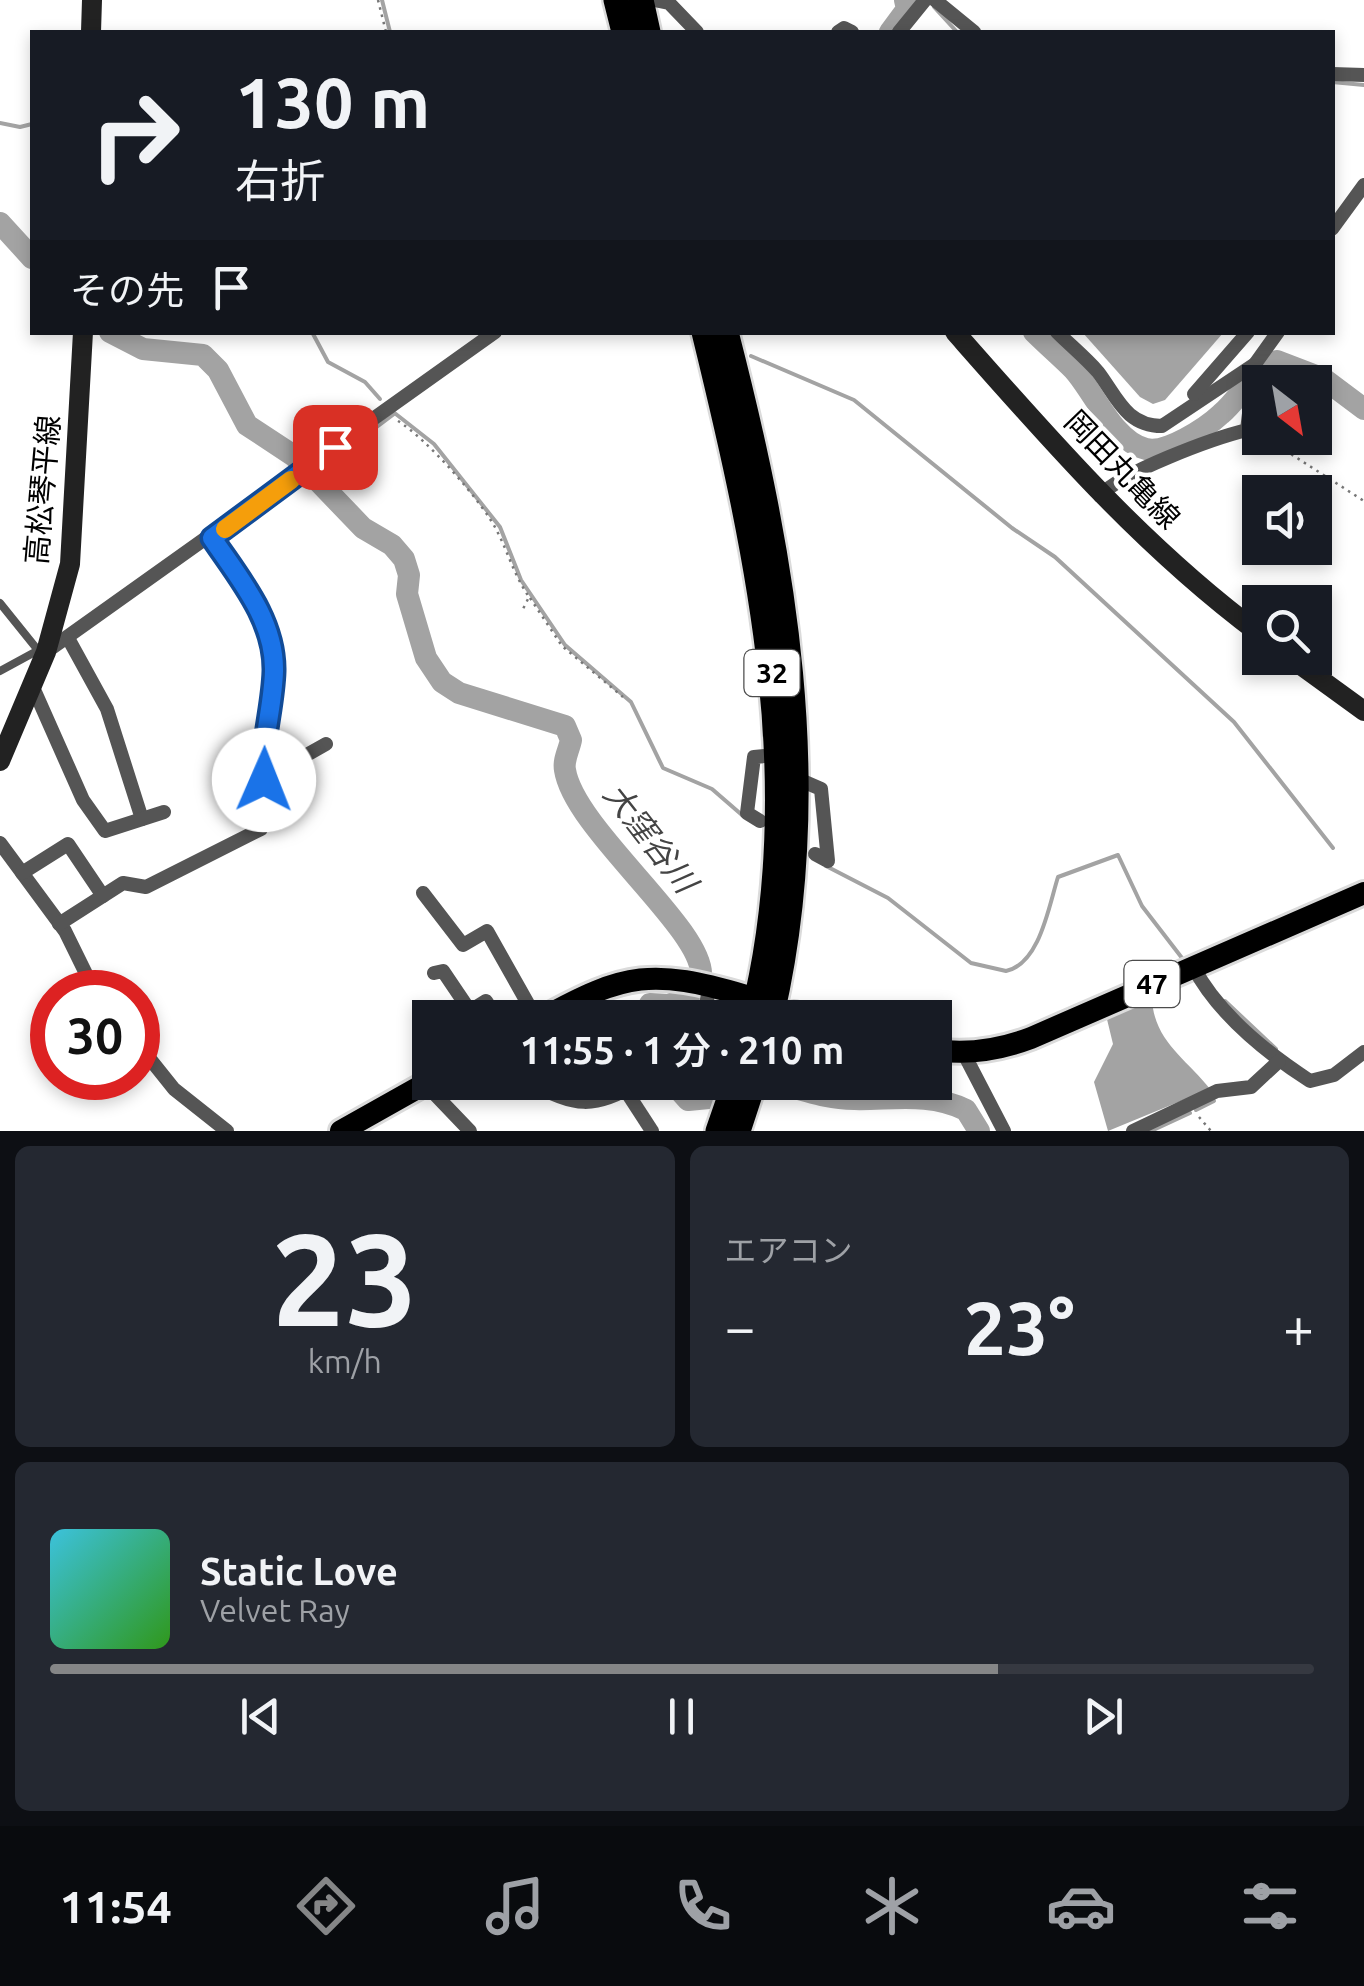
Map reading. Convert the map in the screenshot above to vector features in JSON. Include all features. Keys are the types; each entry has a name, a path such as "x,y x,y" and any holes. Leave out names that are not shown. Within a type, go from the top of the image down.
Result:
{"highway":[{"path":"616,0 624,30"},
{"path":"641,0 648,30"},
{"name":"32","path":"705,335 766,618 777,755 779,821 772,915 750,1000"},
{"name":"32","path":"727,335 748,416 786,611 798,778 789,919 792,1000"},
{"path":"718,1131 728,1100"},
{"path":"738,1131 748,1100"}],"main road":[{"path":"91,30 92,0"},
{"name":"高松琴平線","path":"1,754 32,685 70,564 84,335"},
{"name":"岡田丸亀線","path":"958,335 1100,496 1200,590 1242,621"},
{"path":"1315,675 1364,710"},
{"name":"47","path":"952,1052 1004,1048 1032,1038 1364,893"},
{"path":"574,1000 627,980 684,978 737,1000"},
{"path":"341,1131 412,1091"}],"street":[{"path":"654,0 669,3 695,30"},
{"path":"901,30 925,0"},
{"path":"935,0 972,30"},
{"path":"1335,74 1364,76"},
{"path":"1335,225 1364,185"},
{"path":"42,653 212,538 491,335"},
{"path":"1060,335 1097,371 1134,420 1162,426 1242,375"},
{"path":"1191,404 1246,335"},
{"path":"1256,365 1276,335"},
{"path":"1100,496 1111,483 1136,471 1242,432"},
{"path":"60,924 123,883 146,888 261,829 268,809 262,754 274,672 272,636 249,592 212,538"},
{"path":"68,638 107,709 142,819"},
{"path":"32,685 83,800 105,832 164,812"},
{"path":"264,780 326,744"},
{"path":"760,821 747,813 754,758 777,755"},
{"path":"798,778 821,789 828,861 815,854"},
{"path":"0,843 60,924 84,970"},
{"path":"22,873 68,844 103,896"},
{"path":"423,893 464,945 487,931 528,1000"},
{"path":"1193,966 1206,991 1276,1060 1310,1081 1322,1082 1364,1052"},
{"path":"434,972 443,971 463,1000"},
{"path":"707,1000 710,986"},
{"path":"964,1054 1004,1131"},
{"path":"1132,1131 1217,1092 1251,1087 1276,1060"},
{"path":"160,1071 174,1088 227,1131"},
{"path":"443,1100 470,1131"},
{"path":"560,1100 580,1105 595,1100"},
{"path":"639,1100 652,1131"}],"lane":[{"path":"0,603 42,653 0,670"}],"path":[{"path":"378,0 386,30"},
{"path":"392,417 418,434 498,531 505,559 562,646 623,697"},
{"path":"1292,455 1364,501"},
{"path":"522,611 529,597"},
{"path":"1189,1104 1211,1131"}],"shaded area":[{"path":"1085,335 1221,335 1165,400 1153,404 1140,397"},
{"path":"1152,991 1153,1008 1163,1035 1210,1089 1108,1131 1094,1082 1113,1044 1105,1011"}],"waterway":[{"path":"382,0 390,30"},
{"path":"891,30 907,9 905,0"},
{"path":"934,7 955,30"},
{"path":"1335,82 1364,85"},
{"path":"0,123 30,124"},
{"name":"大窪谷川","path":"0,223 30,256"},
{"name":"大窪谷川","path":"116,335 143,349 203,355 218,370 247,425 294,456 363,528 392,545 404,559 409,575 407,594 426,658 442,682 459,693 565,726 571,740 565,770 574,794 591,821 683,933 697,956 701,976"},
{"path":"314,335 328,362 365,382 380,399"},
{"path":"1037,335 1082,379 1114,427 1146,449 1175,444 1206,426 1261,371 1277,361 1324,379 1364,409"},
{"path":"751,356 854,400 1012,528 1055,557 1234,722 1333,848"},
{"path":"392,411 434,444 500,527 521,580 565,645 631,702 663,768 712,789 742,815"},
{"path":"314,474 394,414"},
{"path":"826,866 888,898 971,963 1006,971 1018,966 1035,946 1058,877 1118,855 1142,906 1182,958"},
{"name":"大窪谷川","path":"682,1000 689,997"},
{"path":"1225,1001 1276,1049"},
{"name":"大窪谷川","path":"931,1100 966,1110 979,1131"},
{"path":"1196,1110 1214,1101"},
{"path":"1151,1131 1190,1113"}],"slow traffic":[{"path":"225,529 291,480"}],"route":[{"path":"264,780 262,754 274,672 272,636 249,592 212,538 335,447"}]}
